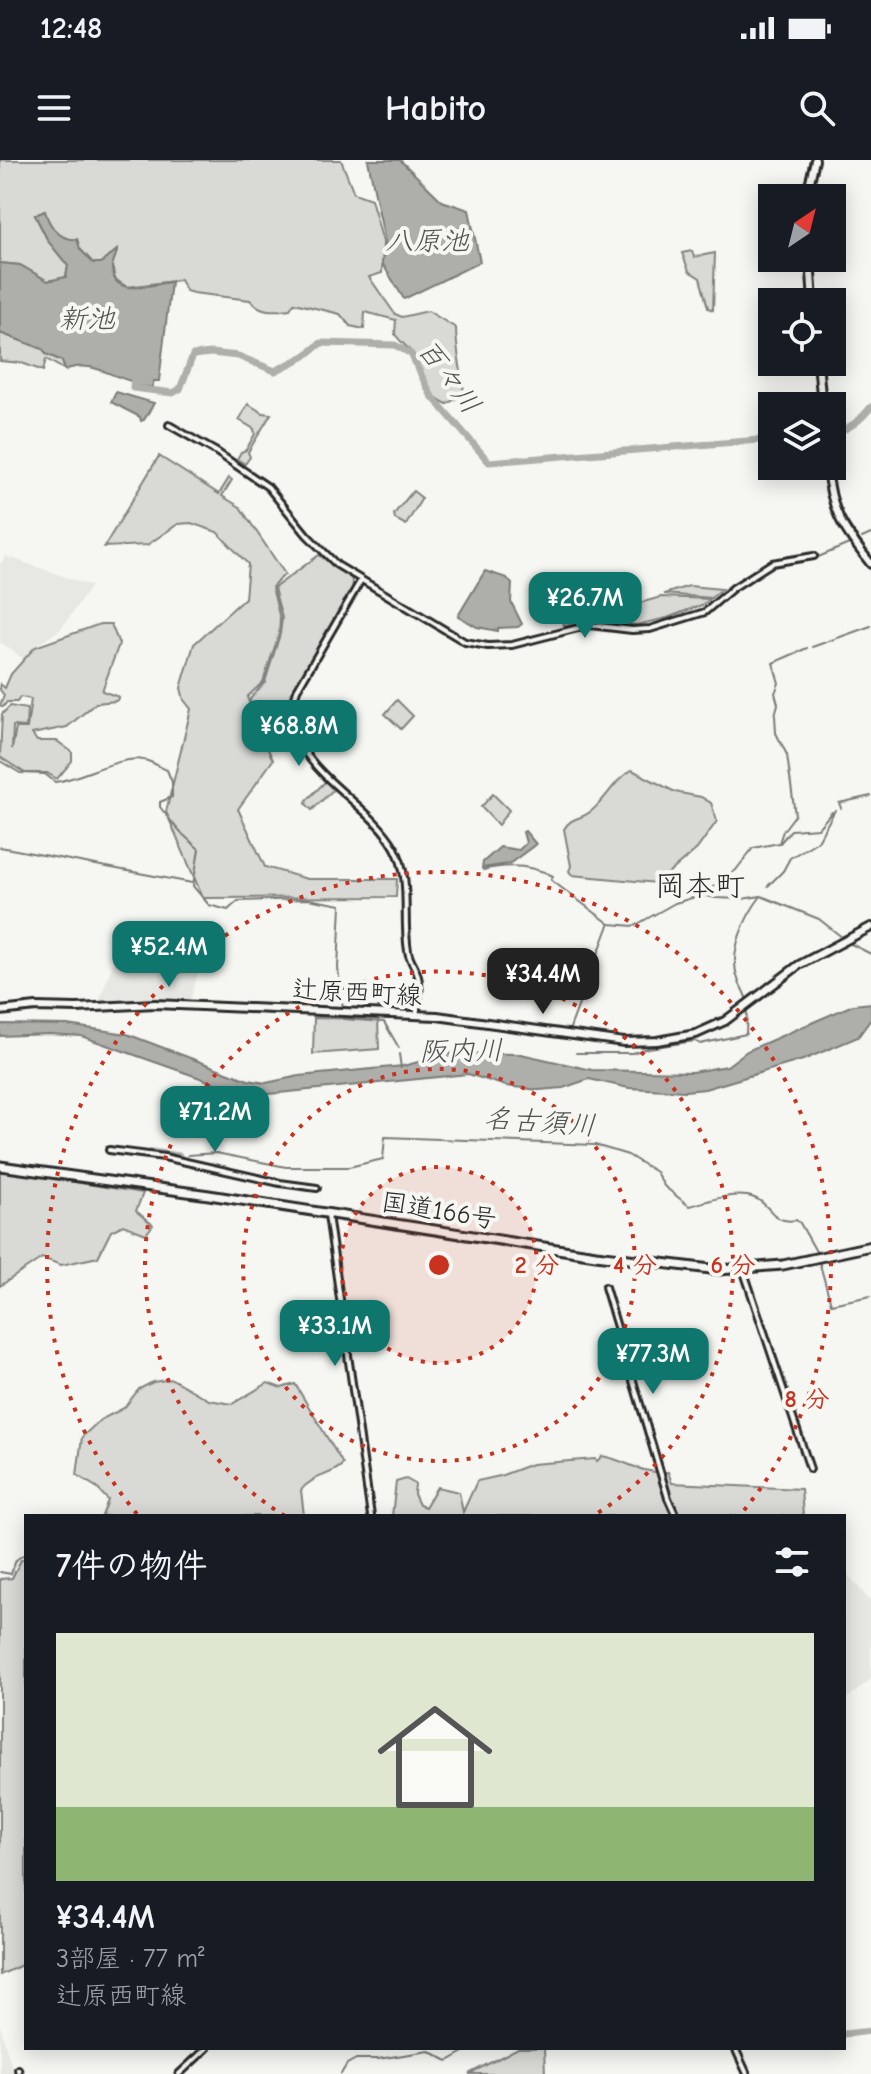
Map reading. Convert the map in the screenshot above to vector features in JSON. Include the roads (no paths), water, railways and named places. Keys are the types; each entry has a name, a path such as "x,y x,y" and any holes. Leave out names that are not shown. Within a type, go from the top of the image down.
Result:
{"highway":[{"name":"国道166号","path":"0,1166 209,1195 597,1257 719,1270 813,1260 871,1246"}],"main road":[{"path":"809,184 815,160"},
{"path":"829,480 835,511 844,529 871,564"},
{"name":"辻原西町線","path":"0,1011 52,1006 77,1008 155,1004 416,1016 641,1043 696,1034 717,1025 799,965 871,927"}],"street":[{"path":"169,425 260,479 321,552 361,580 465,642 498,647 590,625 632,630 662,626 705,612 733,588 772,563 814,556"},
{"path":"361,580 297,690 292,708 293,727 305,754 382,830 400,858 405,880 407,949 419,981 416,1016"},
{"path":"109,1150 164,1157 280,1183 317,1188"},
{"path":"328,1215 371,1514"},
{"path":"743,1269 810,1469"},
{"path":"605,1287 665,1490 675,1514"},
{"path":"179,2074 205,2050"},
{"path":"736,2050 747,2074"}],"water":[{"name":"八原池","path":"368,160 400,160 442,201 469,210 480,262 404,299 382,263 385,242"},
{"name":"新池","path":"45,211 56,231 65,238 77,239 80,249 93,263 101,263 117,250 112,268 119,284 136,287 171,282 159,381 154,381 152,387 131,386 131,381 90,367 65,370 62,361 46,354 43,349 0,333 0,263 20,265 48,281 66,277 68,266 48,241 35,215"},
{"path":"116,392 154,403 144,420 111,402"},
{"path":"485,571 507,578 512,584 511,602 522,624 518,627 498,628 498,631 477,627 458,616"},
{"path":"525,831 536,844 509,864 482,868 483,862 500,847 519,850 526,843"},
{"name":"阪内川","path":"871,1003 871,1019 858,1037 803,1060 705,1089 685,1091 629,1088 589,1079 563,1088 539,1090 506,1086 468,1074 259,1095 237,1091 81,1036 0,1036 0,1024 67,1025 127,1034 248,1080 266,1083 299,1076 403,1066 453,1053 521,1054 592,1070 692,1072 727,1066 747,1051 853,1005"}],"waterway":[{"name":"百々川","path":"134,378 133,388 173,393 180,389 193,355 238,356 275,371 305,356 321,343 395,345 411,354 431,395 489,462 758,440"},
{"name":"百々川","path":"846,429 871,407"},
{"path":"862,538 871,534"},
{"path":"816,558 849,544"},
{"path":"812,647 871,626"},
{"path":"483,870 519,867 545,872 553,876 551,880 610,924 634,926 675,903 702,895 736,870 753,848 779,843 783,831 795,815 787,755 776,733 778,704 775,693 779,683 773,663 807,648"},
{"path":"0,761 20,773 45,774 55,782 134,759 167,770 172,782 172,797 160,802 160,807 179,831 199,849 193,886 209,905 228,910 238,901 308,899 341,905 338,968 343,1010"},
{"path":"841,808 839,803 871,796"},
{"path":"768,886 783,871 790,858 818,841 835,810"},
{"path":"780,843 791,830 818,828 832,812"},
{"path":"0,847 192,883"},
{"path":"702,895 742,899 761,896 819,919 843,938"},
{"path":"747,1002 735,969 735,958 744,924 761,896"},
{"path":"570,1028 609,925"},
{"path":"847,942 871,954"},
{"path":"576,1053 632,1053 746,1034 747,1008"},
{"path":"343,1016 343,1019 384,1022 399,1048"},
{"path":"399,1054 401,1068"},
{"name":"名古須川","path":"188,1155 216,1153 286,1167 349,1167 383,1159 385,1137 595,1145 628,1155 656,1172 664,1186 689,1206 733,1196 755,1198 780,1219 800,1223 818,1255"},
{"name":"名古須川","path":"152,1152 179,1156"},
{"name":"名古須川","path":"819,1261 831,1304 871,1296"},
{"path":"0,1572 11,1574 16,1560 24,1554"},
{"path":"846,2034 871,2031"},
{"path":"341,2074 347,2064 356,2059 429,2051 448,2061 467,2050"}],"district":[{"name":"岡本町","path":"700,886"}]}
